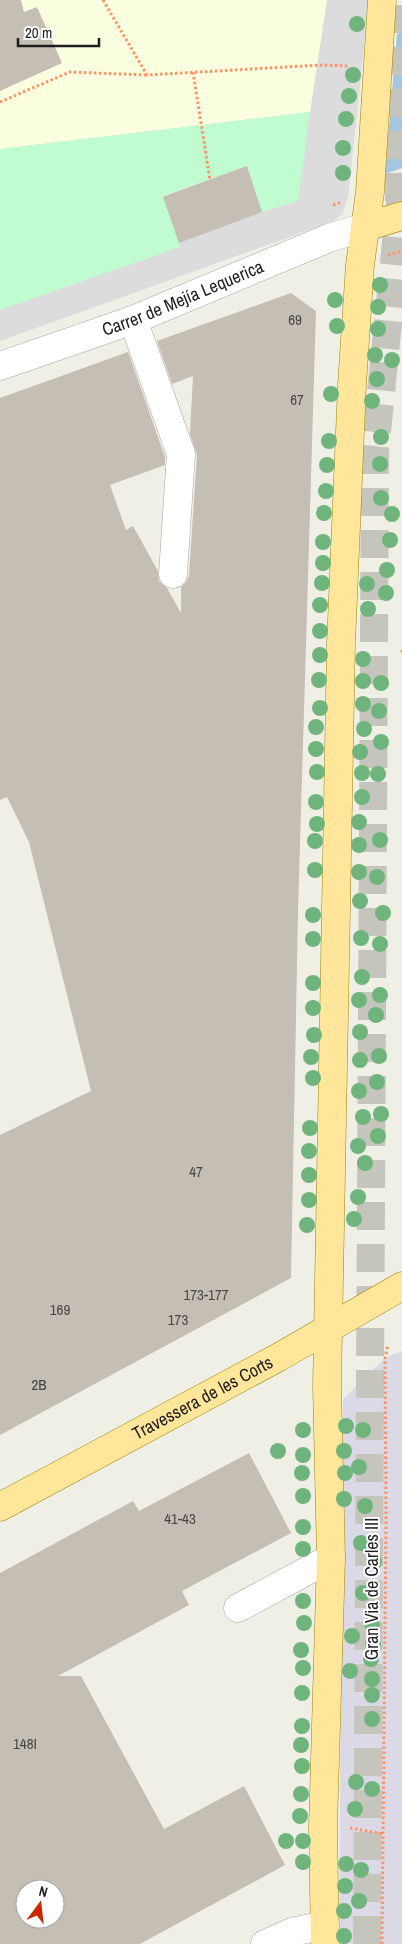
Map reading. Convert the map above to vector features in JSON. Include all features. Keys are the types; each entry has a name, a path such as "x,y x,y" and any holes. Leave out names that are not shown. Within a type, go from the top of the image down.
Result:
{"main road":[{"path":"325,1934 323,1827 331,1558 328,1329 341,644 352,385 365,227 370,192 382,0"},
{"path":"365,227 402,216"},
{"name":"Travessera de les Corts","path":"0,1507 328,1329 402,1286"}],"street":[{"name":"Carrer de Mejía Lequerica","path":"0,366 132,320 329,238 365,227"},
{"path":"132,320 181,454 173,574"},
{"path":"238,1608 331,1558"},
{"path":"264,1944 292,1932 325,1934"}],"path":[{"path":"103,0 147,75"},
{"path":"0,102 70,72 147,75 348,66"},
{"path":"193,72 210,180"},
{"path":"402,650 402,655"},
{"name":"Gran Via de Carles III","path":"382,1944 385,1358 388,1344"},
{"path":"349,1828 384,1834"}],"shaded area":[{"path":"0,0 369,0 348,198 342,214 334,221 0,341"},
{"path":"0,0 327,0 310,112 0,149"},
{"path":"402,1351 402,1944 339,1944 343,1399 385,1358"}],"green space":[{"path":"310,112 298,201 262,212 246,166 164,196 180,247 0,310 0,149"}],"water":[{"path":"402,32 402,168 385,174 397,34"}],"building":[{"path":"0,0 21,0 24,12 37,7 62,63 0,91"},
{"path":"247,166 262,212 179,243 163,197"},
{"path":"291,293 316,311 298,911 291,1278 0,1435 0,1135 91,1091 29,842 7,797 0,800 0,398 128,352 165,457 165,465 110,485 126,530 133,526 158,571 159,581 167,588 181,613 181,587 189,575 197,455 190,434 193,376 172,384 157,341"},
{"path":"249,1453 291,1533 182,1591 189,1605 58,1676 81,1676 164,1829 244,1786 285,1865 140,1944 0,1944 0,1573 133,1501 139,1511"}],"tunnel":[{"path":"399,0 399,201"},
{"path":"367,1944 375,452 402,183"}]}
